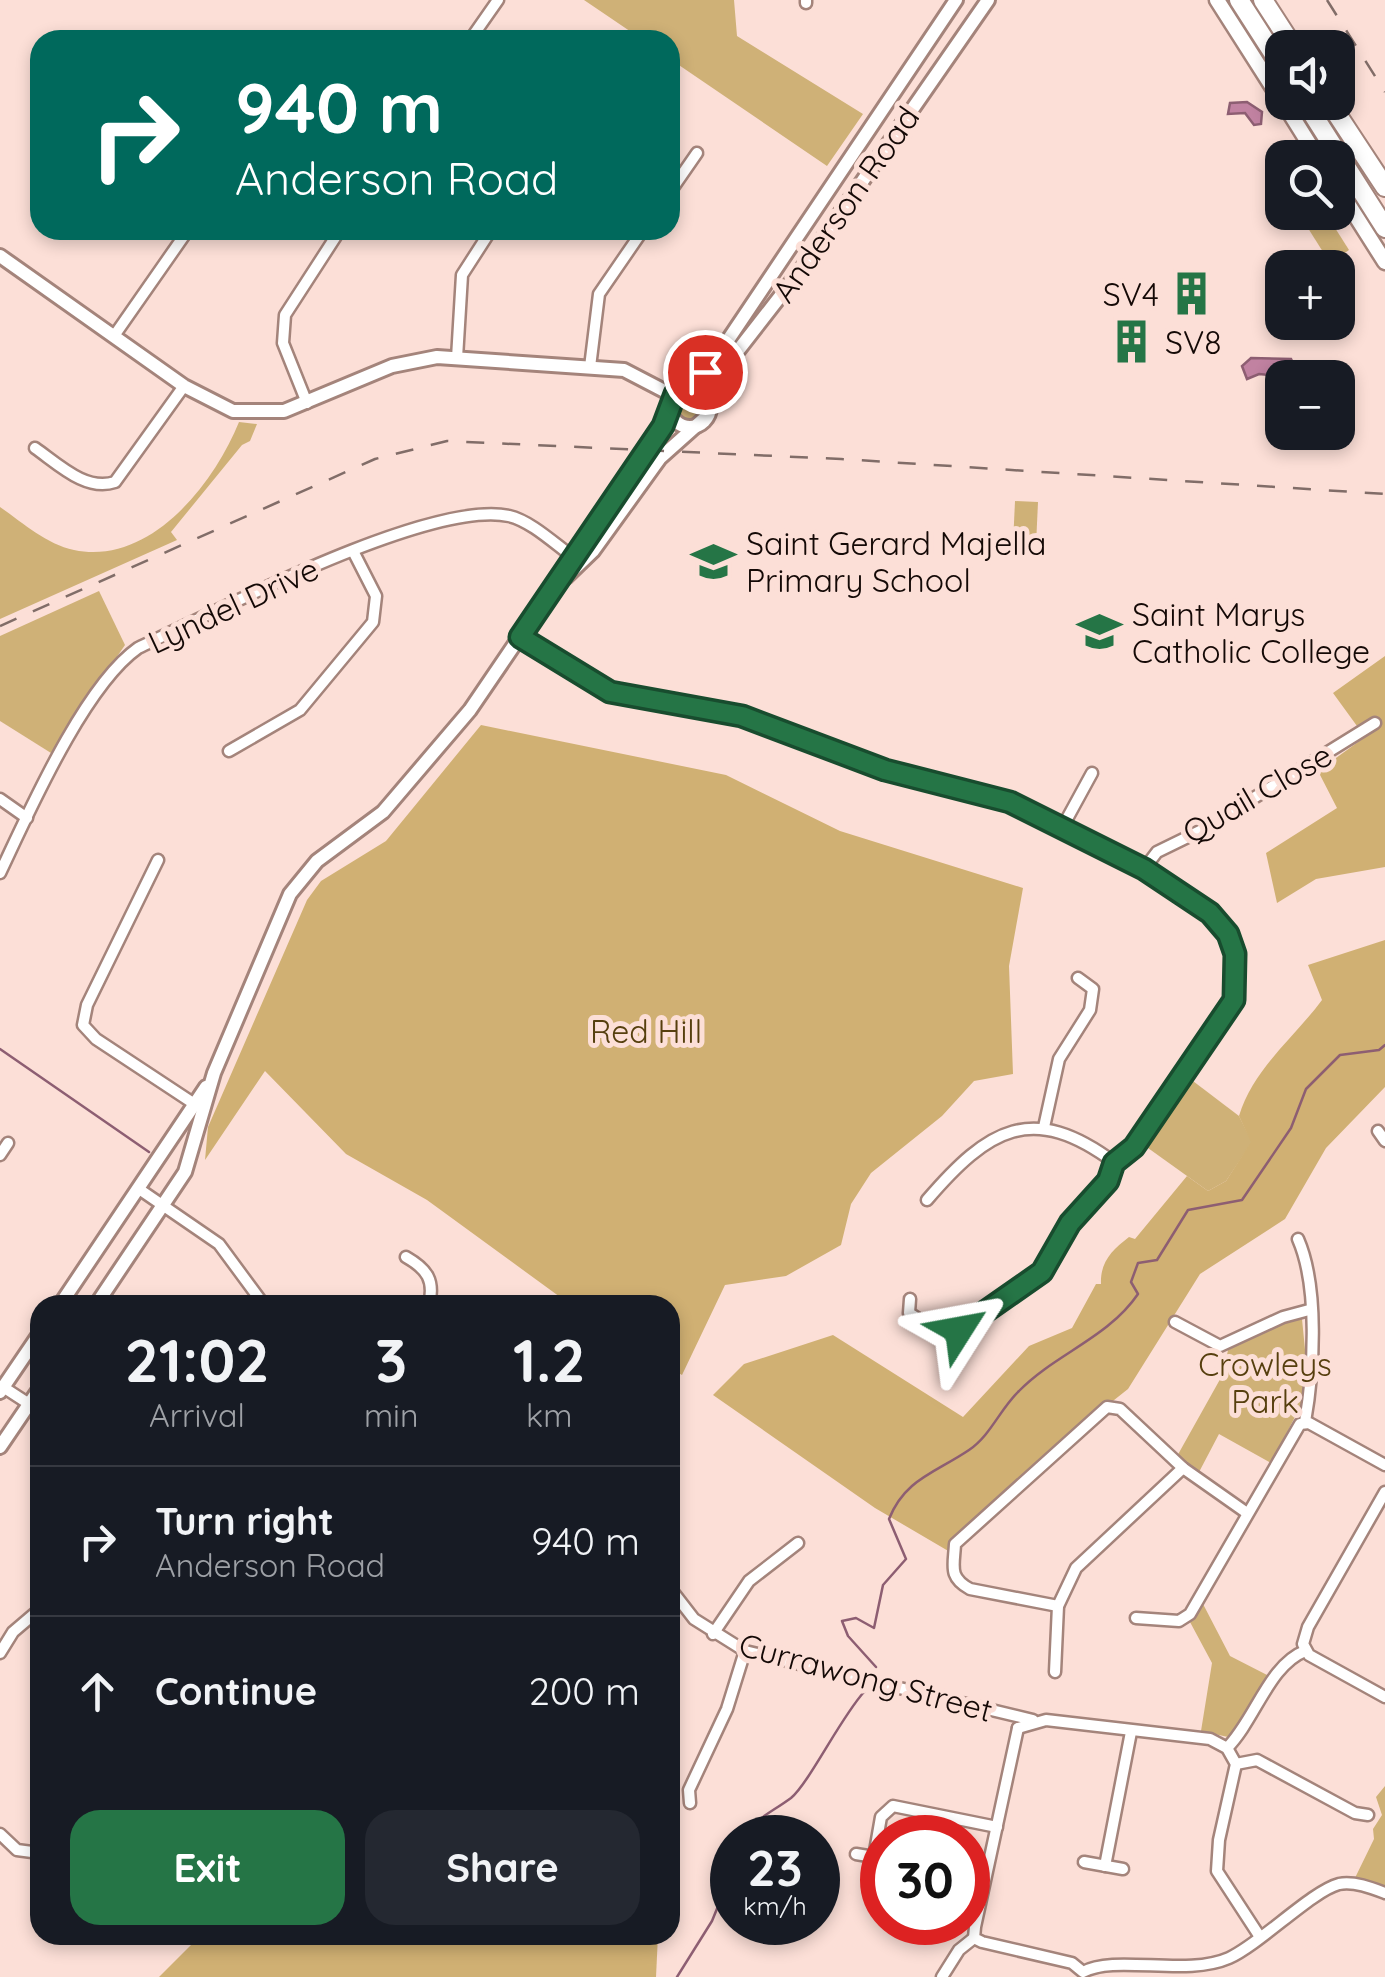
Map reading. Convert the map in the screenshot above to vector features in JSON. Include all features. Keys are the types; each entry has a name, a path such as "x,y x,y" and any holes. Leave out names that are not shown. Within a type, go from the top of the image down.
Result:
{"highway":[{"path":"1240,0 1265,40"},
{"path":"1263,0 1282,30"},
{"path":"1316,120 1385,228"},
{"path":"1342,120 1385,187"}],"main road":[{"path":"1217,0 1265,74"},
{"path":"1355,215 1385,262"}],"street":[{"path":"477,30 498,0"},
{"name":"Anderson Road","path":"577,560 663,426 676,397 712,364 956,0"},
{"name":"Anderson Road","path":"103,1295 164,1206 190,1159 200,1107 294,888 317,861 389,806 470,710 577,560 660,458 708,414 726,366 803,268 988,0"},
{"path":"895,90 916,105"},
{"path":"871,126 892,140"},
{"path":"680,178 697,153"},
{"path":"114,336 181,240"},
{"path":"307,404 283,343 286,315 334,240"},
{"path":"457,358 462,275 485,240"},
{"path":"590,367 596,302 637,240"},
{"path":"3,264 184,386 217,406 248,414 273,414 307,404 392,366 422,358 590,367 639,374 676,397 704,392 708,414 697,425 684,426 674,418 676,397"},
{"path":"36,448 84,481 106,485 115,482 184,386"},
{"name":"Lyndel Drive","path":"0,873 64,748 125,656 406,530 493,515 518,520 577,560"},
{"path":"230,751 300,710 373,622 376,596 353,551"},
{"path":"520,637 601,688 742,716 885,770 1010,802 1144,869 1216,919 1232,943 1238,982 1234,1000 1218,1028 1134,1147 1114,1163 1111,1178 1070,1223 1042,1272 966,1327 952,1332 937,1330 909,1313 910,1299"},
{"name":"Quail Close","path":"1144,869 1157,852 1202,830 1376,723"},
{"path":"1062,828 1092,773"},
{"path":"0,799 27,818"},
{"path":"158,860 82,1020 89,1034 200,1107"},
{"path":"1044,1127 1061,1053 1094,1000 1093,990 1078,978"},
{"name":"Anderson Road","path":"67,1295 200,1107"},
{"path":"927,1200 994,1138 1022,1127 1044,1127 1073,1136 1114,1163"},
{"path":"0,1155 8,1143"},
{"path":"140,1189 218,1244 256,1295"},
{"path":"1136,1618 1172,1621 1190,1614 1290,1436 1305,1422 1312,1387 1305,1261 1298,1239"},
{"path":"406,1257 429,1275 431,1295"},
{"path":"1175,1322 1220,1346 1309,1310"},
{"path":"30,1348 2,1389 30,1404"},
{"path":"1058,1606 970,1589 957,1582 952,1572 955,1544 1106,1407 1120,1409 1183,1468 1247,1512"},
{"path":"0,1447 30,1413"},
{"path":"1305,1422 1385,1465"},
{"path":"1055,1672 1058,1606 1076,1568 1183,1468"},
{"path":"1305,1651 1303,1636 1385,1492"},
{"path":"713,1634 748,1580 798,1543"},
{"name":"Currawong Street","path":"680,1603 713,1634 745,1651 1008,1714 1018,1728"},
{"path":"0,1653 30,1616"},
{"path":"690,1803 688,1790 727,1709 745,1651"},
{"path":"1305,1651 1385,1697"},
{"path":"1227,1748 1244,1730 1285,1661 1305,1651"},
{"path":"1008,1714 1210,1739 1227,1748 1236,1764 1219,1840 1218,1871 1260,1937"},
{"path":"990,1864 1018,1728 1034,1720"},
{"path":"1105,1866 1131,1732"},
{"path":"1236,1764 1256,1760 1356,1813 1368,1815"},
{"path":"883,1815 893,1806 938,1815"},
{"path":"990,1825 998,1827"},
{"path":"0,1834 17,1850 30,1852"},
{"path":"856,1854 860,1855"},
{"path":"1084,1862 1122,1869"},
{"path":"990,1942 1072,1964 1082,1975 1099,1967 1178,1968 1212,1964 1235,1955 1339,1884 1364,1885 1385,1893"},
{"path":"942,1977 965,1945"}],"green space":[{"path":"584,0 734,0 737,36 863,114 827,166 680,66 680,30 628,30"},
{"path":"1309,230 1336,230 1349,250 1322,250"},
{"path":"689,395 698,399 702,408 698,417 689,421 680,417 676,408 680,399"},
{"path":"239,422 257,424 250,441 242,445 171,532 177,540 0,619 0,507 35,532 74,550 102,552 128,545 153,533 196,494"},
{"path":"1015,501 1038,502 1036,545 1013,544"},
{"path":"99,591 125,645 51,753 0,721 0,636"},
{"path":"1385,656 1385,867 1316,879 1277,903 1266,853 1337,808 1318,771 1365,737 1333,693"},
{"name":"Red Hill","path":"481,725 726,775 840,831 1023,888 1009,966 1013,1074 974,1081 942,1116 871,1173 851,1204 841,1245 786,1276 725,1285 682,1375 680,1295 557,1295 427,1200 346,1154 265,1071 205,1160 208,1127 307,900 321,881 386,841"},
{"path":"1385,940 1385,1087 1326,1148 1285,1219 1200,1274 1128,1389 1051,1450 950,1552 875,1508 713,1395 744,1364 833,1335 963,1417 1029,1346 1072,1328 1096,1284 1101,1284 1108,1257 1129,1237 1135,1239 1187,1176 1208,1191 1226,1181 1251,1142 1239,1116 1245,1099 1264,1069 1322,1000 1308,965"},
{"path":"1189,1078 1239,1116 1252,1142 1226,1181 1208,1191 1141,1143"},
{"name":"Crowleys Park","path":"1295,1315 1302,1319 1309,1390 1271,1463 1219,1434 1198,1474 1176,1458 1223,1374 1228,1350"},
{"path":"1203,1604 1230,1656 1271,1677 1228,1737 1201,1731 1212,1663 1190,1622"},
{"path":"1385,1786 1385,1888 1354,1880 1382,1815 1376,1797"},
{"path":"191,1945 658,1945 656,1977 159,1977"}],"shaded area":[{"path":"1247,102 1262,112 1261,124 1254,125 1245,113 1228,114 1230,103"},
{"path":"1251,358 1292,360 1265,360 1265,375 1247,379 1242,366"}],"waterway":[{"path":"876,1667 848,1636 842,1621 856,1618 874,1628 883,1585 906,1559 889,1519 903,1495 922,1478 977,1444 1012,1398 1033,1378 1112,1323 1138,1294 1131,1282 1138,1263 1157,1260 1188,1210 1242,1200 1291,1128 1306,1089 1340,1055 1379,1050 1385,1045"},
{"path":"0,1049 149,1152"},
{"path":"766,1815 798,1790 864,1692"},
{"path":"677,1977 710,1924"}],"railway":[{"path":"1327,0 1385,92"},
{"path":"0,626 375,459 447,441 841,459 1385,494"}],"place":[{"name":"SV4","path":"1192,294"},
{"name":"SV8","path":"1132,342"},
{"name":"Saint Gerard Majella Primary School","path":"713,561"},
{"name":"Saint Marys Catholic College","path":"1099,632"}],"route":[{"path":"705,372 676,392 663,426 573,557 561,582 520,637 584,680 610,692 742,716 885,770 1010,802 1144,869 1162,885 1203,907 1222,926 1235,954 1238,982 1227,1015 1134,1147 1114,1163 1108,1181 1066,1228 1045,1268 959,1330"}]}
